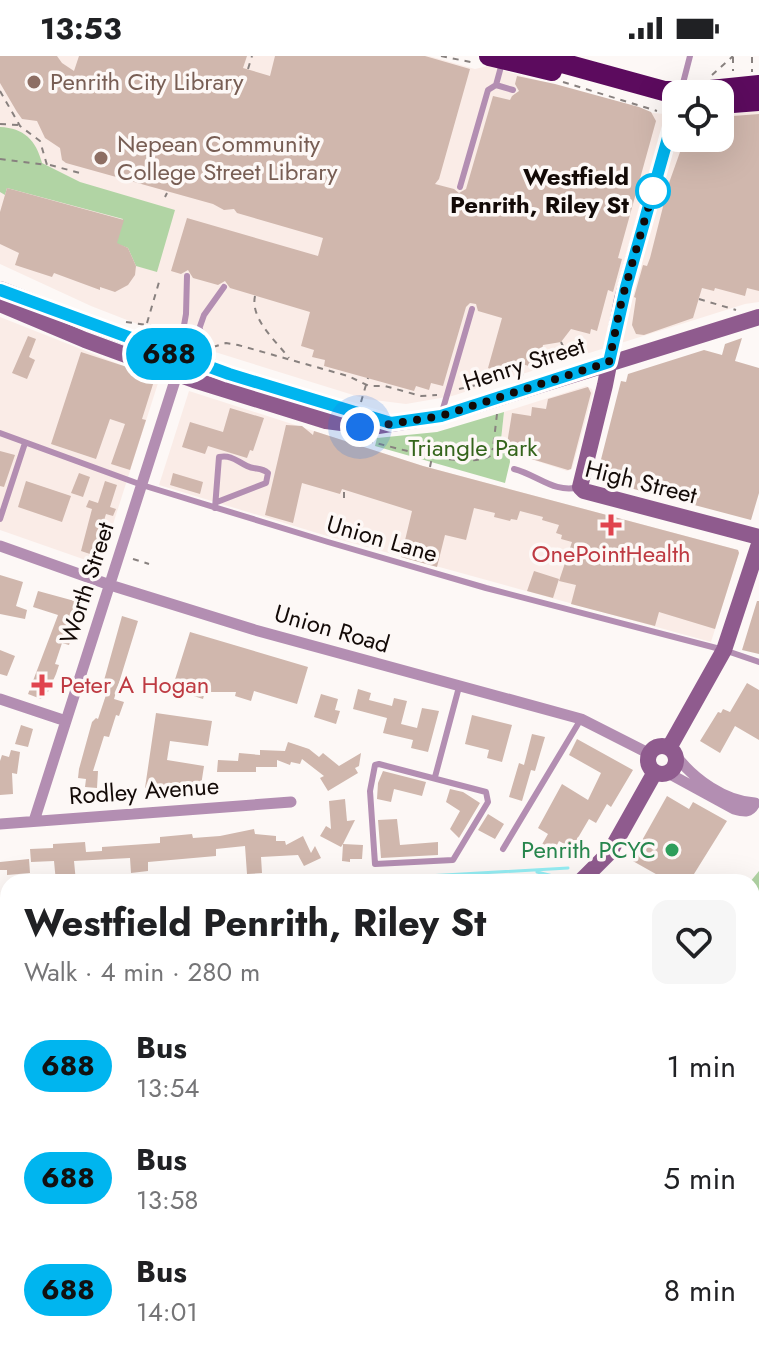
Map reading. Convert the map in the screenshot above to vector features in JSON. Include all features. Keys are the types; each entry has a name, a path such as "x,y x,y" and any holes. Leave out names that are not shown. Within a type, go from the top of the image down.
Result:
{"highway":[{"path":"537,56 662,94"},
{"path":"496,58 662,96"},
{"path":"734,85 756,79"},
{"path":"734,103 759,101"}],"main road":[{"path":"580,487 626,287 664,152"},
{"path":"0,289 109,331 180,366 229,374 391,423"},
{"path":"0,304 85,340 180,366 326,421 372,427 441,416"},
{"name":"Henry Street","path":"441,416 759,317"},
{"name":"High Street","path":"580,487 605,497 759,537"},
{"path":"588,874 610,852 662,772 676,764 672,752 724,650 759,544"},
{"path":"662,772 650,766 650,754 656,748 672,752"}],"street":[{"name":"Worth Street","path":"34,821 180,366"},
{"name":"Union Road","path":"0,546 110,585 300,644 581,719 650,754"},
{"path":"0,699 66,721"},
{"path":"662,772 734,809 752,810 755,803 735,800 692,776 672,752"},
{"name":"Rodley Avenue","path":"0,824 291,802"}],"lane":[{"path":"683,80 690,56"},
{"path":"496,58 496,85"},
{"path":"460,187 488,90 496,85 513,90"},
{"name":"Worth Street","path":"180,366 187,276"},
{"name":"Worth Street","path":"180,366 191,352 200,325 224,287"},
{"path":"441,416 472,309"},
{"path":"200,325 205,351 229,374"},
{"path":"109,331 164,336 185,327"},
{"name":"Union Lane","path":"0,433 142,485 409,566 759,662"},
{"path":"0,519 25,443"},
{"path":"219,457 235,458 246,466 268,473 266,483 216,505 219,457"},
{"name":"High Street","path":"514,469 537,476 549,486 560,489 580,487"},
{"path":"435,777 459,687"},
{"path":"503,849 581,719"},
{"path":"375,765 435,777 488,794 488,802 455,858 450,861 375,864 370,791 375,765"}],"path":[{"path":"248,69 252,56"},
{"path":"733,56 733,75"},
{"path":"709,77 733,56"},
{"path":"752,57 756,79"},
{"path":"0,91 20,126 40,141 47,165"},
{"path":"0,124 20,126"},
{"path":"0,159 80,173"},
{"path":"147,324 159,282"},
{"path":"255,296 257,316 290,359"},
{"path":"699,299 736,310"},
{"path":"561,342 570,360"},
{"path":"209,349 230,343 348,376 366,385 385,386 421,396 448,393 529,373"},
{"path":"360,407 368,378"},
{"path":"360,439 433,456 481,461 490,456 493,448 498,412"},
{"path":"493,448 499,452"},
{"path":"430,467 433,456"},
{"path":"344,489 344,498"},
{"path":"133,559 149,564"}],"shaded area":[{"path":"0,56 429,56 475,69 488,66 662,114 662,152 734,152 734,114 759,111 759,302 452,396 406,404 366,399 186,343 91,306 0,264"},
{"path":"0,317 159,380 100,565 0,530"},
{"path":"586,386 593,393 572,469 567,471 500,449 504,412"},
{"path":"189,391 423,466 738,550 711,642 327,536 159,485"}],"green space":[{"path":"0,127 16,130 28,137 42,163 80,182 175,210 157,272 136,266 128,248 112,242 123,219 7,188 5,195 0,192"},
{"name":"Triangle Park","path":"504,412 500,449 509,453 510,462 505,483 375,446 377,438 437,432"}],"building":[{"path":"0,56 57,56 74,71 79,56 247,56 243,68 270,76 275,56 425,56 470,69 435,184 459,193 466,189 493,96 510,100 519,91 515,84 517,76 639,107 651,112 656,121 618,258 622,259 613,292 608,290 597,331 591,329 590,334 571,329 561,342 543,345 539,362 534,361 532,367 522,364 510,373 504,373 488,368 502,318 478,311 476,304 470,303 466,307 443,386 431,383 429,390 416,386 414,391 324,366 325,360 312,357 314,350 301,346 310,312 230,288 225,281 218,285 193,278 188,270 181,274 171,271 187,218 318,256 323,238 237,213 234,209 224,210 213,204 66,163 62,160 60,148 45,138 37,121 22,119 17,112 0,83"},
{"path":"759,114 759,291 747,288 745,296 702,288 693,318 644,335 636,334 632,325 634,297 643,265 647,266 650,258 680,152 734,152 734,116"},
{"path":"7,188 124,220 117,243 128,248 136,266 135,275 128,285 115,292 100,287 100,290 54,273 52,277 15,265 19,253 0,244 0,212"},
{"path":"28,336 36,339 29,357 35,360 27,379 12,373"},
{"path":"742,338 735,361 759,368 759,493 751,520 596,479 621,381 626,382 628,374 704,350 722,355 725,344"},
{"path":"81,352 130,368 128,372 154,381 142,419 146,420 130,470 111,464 125,424 110,419 96,459 51,444"},
{"path":"588,387 591,393 571,469 525,457 525,453 506,450 512,413 531,416 532,407 546,409 548,399"},
{"path":"230,408 264,418 253,451 250,450 247,458 208,446 205,454 182,447 190,422 223,432"},
{"path":"286,425 302,426 313,435 314,431 423,466 738,550 715,629 659,612 655,626 571,604 576,585 559,581 572,542 561,539 562,535 556,533 559,525 520,511 517,520 510,521 494,517 495,513 474,508 466,540 445,535 437,567 401,557 412,511 342,489 340,494 302,483 293,523 265,515"},
{"path":"0,451 15,455 4,487 0,486"},
{"path":"79,473 90,477 83,497 71,493"},
{"path":"173,473 203,482 200,494 170,485"},
{"path":"26,481 71,496 62,522 18,507"},
{"path":"105,481 117,485 110,507 116,509 113,516 106,514 96,556 81,551 92,509 86,507 89,500 98,503"},
{"path":"534,571 559,579 553,598 527,591"},
{"path":"0,575 23,582 16,606 27,610 25,619 0,614"},
{"path":"38,591 82,603 69,645 62,643 55,664 59,665 56,674 48,692 44,690 41,699 28,694 58,615 33,607"},
{"path":"759,601 759,654 742,650"},
{"path":"122,616 138,621 114,699 124,702 109,737 104,736 93,771 98,771 97,788 85,787 86,779 78,778 79,769 92,722 98,719 109,686 103,684"},
{"path":"190,632 308,667 297,704 254,691 251,701 235,696 236,692 205,692 203,699 172,689"},
{"path":"0,650 15,656 7,676 0,674"},
{"path":"747,683 759,690 759,740 735,726 720,753 700,741 718,712 721,713 723,709 730,712"},
{"path":"358,689 371,693 369,700 392,706 394,698 407,701 401,724 417,728 422,708 439,711 428,752 411,748 413,740 383,733 387,718 353,709"},
{"path":"321,694 338,699 335,710 340,711 336,724 314,717"},
{"path":"156,713 212,721 208,746 170,741 167,760 204,766 200,792 145,788"},
{"path":"472,715 512,725 502,762 487,758 489,750 465,744"},
{"path":"21,725 33,729 28,747 15,744"},
{"path":"532,734 545,737 522,801 509,797 519,763 524,765"},
{"path":"577,739 633,770 611,807 607,804 596,823 589,819 572,848 559,841 552,855 540,848 548,834 538,828 562,784 588,800 601,773 569,755"},
{"path":"288,742 309,749 319,757 323,753 339,766 361,753 359,766 355,768 358,773 328,791 320,778 324,776 302,759 300,764 291,762 290,765 277,760 277,767 256,767 256,772 217,772 218,760 238,761 239,753 260,755 260,750 285,751"},
{"path":"11,750 20,752 17,774 12,773 13,794 0,795 0,761 2,755 9,757"},
{"path":"383,771 426,782 422,796 394,789 391,802 377,799"},
{"path":"450,789 463,792 480,803 459,838 450,829 460,811 446,802"},
{"name":"Penrith PCYC","path":"667,796 689,809 693,802 727,821 694,874 656,874 631,860"},
{"path":"345,799 347,821 355,820 341,847 320,836 326,826 331,829 329,801"},
{"path":"488,814 504,824 495,839 478,830"},
{"path":"397,819 400,845 438,842 438,855 381,858 378,820"},
{"path":"254,829 255,834 276,836 276,841 285,841 286,845 303,836 311,853 315,846 321,858 304,866 298,855 261,857 262,873 247,874 245,846 216,849 216,856 148,862 148,871 131,873 130,858 74,861 75,874 55,874 54,861 31,862 30,849 53,848 53,844 85,842 86,852 102,851 102,847 160,843 160,837 192,834 193,838"},
{"path":"343,844 363,845 362,859 342,861"},
{"path":"29,859 30,873 7,874 7,870 0,870 0,862"}],"waterway":[{"path":"462,874 568,868"},
{"path":"537,872 545,874"}],"bus line":[{"name":"688","path":"0,290 167,353 331,407 391,423 441,416 609,362 626,287 664,152"}],"place":[{"name":"Penrith City Library","path":"34,82"},
{"name":"Nepean Community College Street Library","path":"101,158"},
{"name":"Westfield Penrith, Riley St","path":"653,191"},
{"name":"OnePointHealth","path":"611,525"},
{"name":"Peter A Hogan","path":"42,685"},
{"name":"Penrith PCYC","path":"672,850"}],"route":[{"path":"360,427 441,416 609,362 622,299 653,191"}]}
